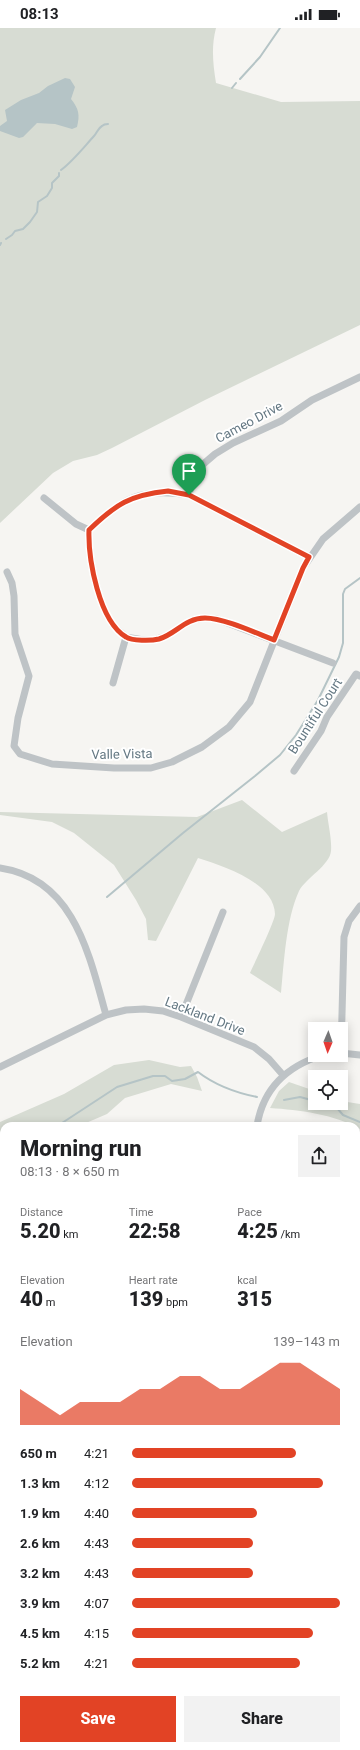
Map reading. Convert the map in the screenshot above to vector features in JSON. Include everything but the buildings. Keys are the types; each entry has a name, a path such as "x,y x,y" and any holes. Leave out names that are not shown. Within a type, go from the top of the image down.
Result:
{"street":[{"name":"Cameo Drive","path":"189,495 193,476 201,466 215,454 233,443 281,421 312,400 360,376"},
{"path":"309,557 189,495 168,491 136,496 108,512 89,530 88,547 101,598 113,626 126,637 147,641 158,639 190,620 207,618 217,619 333,663"},
{"path":"44,498 76,524 89,530"},
{"name":"Valle Vista","path":"7,572 12,583 14,596 15,634 29,676 16,725 14,746 20,754 34,760 52,764 73,767 151,768 172,762 202,747 229,727 242,712 250,702 303,568 309,557 323,539 360,507"},
{"path":"113,682 126,637"},
{"name":"Bountiful Court","path":"294,771 321,731 327,717 358,675"},
{"path":"0,868 33,878 60,900 75,922 89,954 106,1015"},
{"path":"342,1022 344,937 349,921 360,906"},
{"path":"181,1016 223,912"},
{"name":"Lackland Drive","path":"0,1068 106,1015 126,1010 144,1009 163,1011 181,1016 254,1047 269,1059 283,1075"},
{"path":"348,1054 360,1055"},
{"path":"259,1122 263,1105 276,1083 283,1075 308,1061"}],"shaded area":[{"path":"0,28 216,28 213,42 213,56 216,83 281,102 360,101 360,325 205,400 112,448 97,455 73,461 53,473 0,523"},
{"path":"65,78 70,79 75,87 71,99 78,112 77,127 72,129 55,124 37,123 23,137 19,138 0,131 0,126 7,121 5,110 21,100 39,93 48,86"},
{"path":"242,800 282,832 327,812 331,846 330,856 327,861 302,886 295,902 286,941 281,993 250,973 275,914 272,903 266,893 257,884 246,877 198,858 156,941 148,940 146,919 114,865 74,833 52,822 0,815 0,812 197,817"},
{"path":"149,1060 180,1067 191,1066 202,1091 171,1084 125,1098 107,1114 88,1122 0,1122 64,1094 114,1065"},
{"path":"289,1082 308,1089 308,1110 348,1110 348,1102 360,1104 360,1122 344,1122 328,1116 270,1108 279,1091"}],"waterway":[{"path":"240,79 260,57 280,28"},
{"path":"232,88 236,83"},
{"path":"61,170 78,154 95,135 99,128 104,124 108,124"},
{"path":"6,239 15,231 23,229 30,222 37,212 38,202 47,196 52,188 52,183 59,176 59,173"},
{"path":"107,897 183,833 280,755 296,735 318,700 339,657 343,643 343,594 345,589 360,578"},
{"path":"64,1122 117,1087 153,1076 165,1076 172,1081 185,1079 198,1072 226,1088 257,1097"},
{"path":"284,1100 300,1097 308,1099"},
{"path":"339,1110 343,1115 360,1122"}],"route":[{"path":"168,491 189,495 309,557 303,568 274,640 217,619 207,618 190,620 169,634 158,639 147,641 126,637 113,626 101,598 92,564 88,547 89,530 108,512 136,496 168,491"}]}
